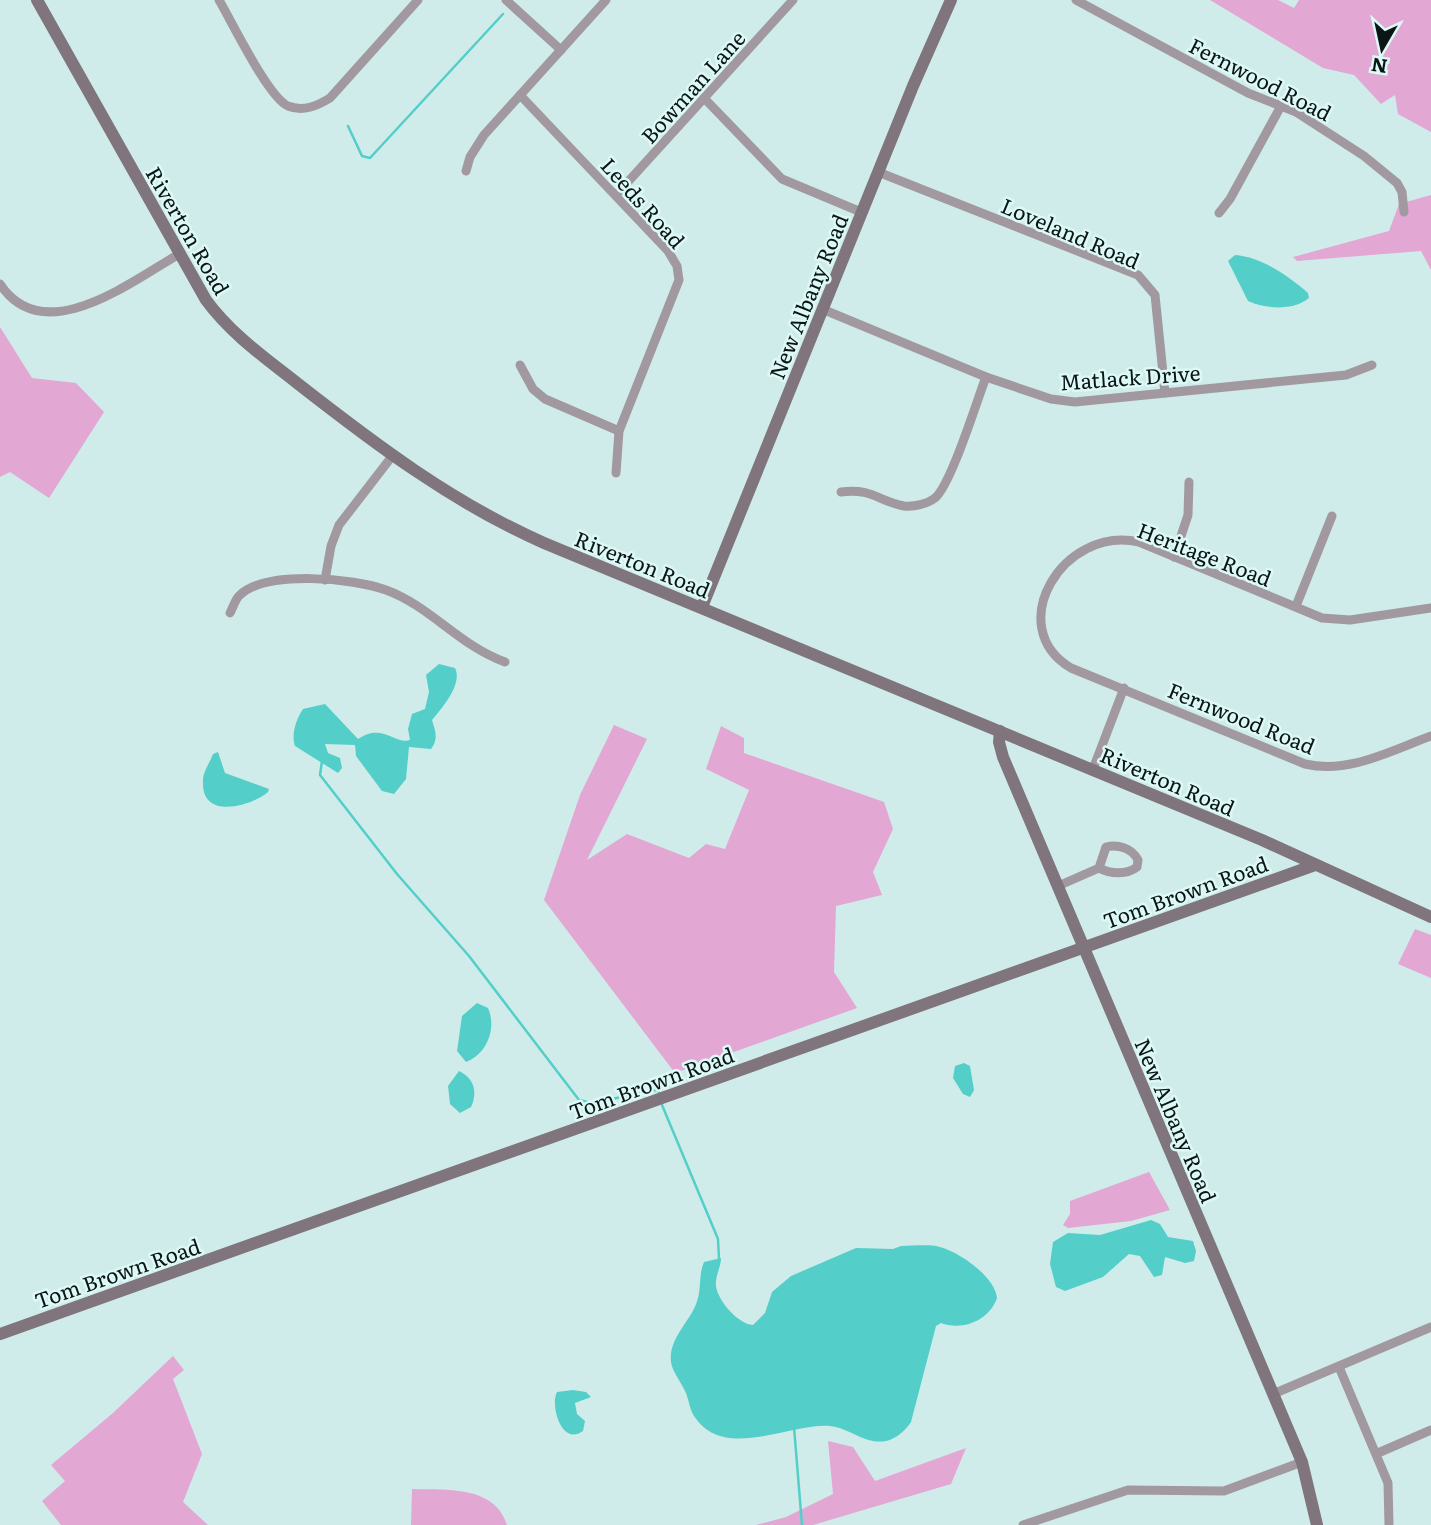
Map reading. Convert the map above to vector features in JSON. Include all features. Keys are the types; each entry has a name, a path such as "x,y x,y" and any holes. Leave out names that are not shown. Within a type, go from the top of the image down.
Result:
{"main road":[{"name":"Riverton Road","path":"37,0 206,300 233,332 447,493 501,524 1093,769 1431,917"},
{"name":"New Albany Road","path":"702,607 877,172 951,0"},
{"name":"New Albany Road","path":"1000,731 999,743 1003,757 1302,1462 1317,1525"},
{"name":"Tom Brown Road","path":"0,1334 1084,949 1315,864"}],"street":[{"path":"219,0 268,85 281,101 298,108 316,107 330,98 418,0"},
{"path":"506,0 561,50"},
{"path":"466,171 478,142 606,0"},
{"name":"Bowman Lane","path":"616,195 793,0"},
{"name":"Fernwood Road","path":"1076,0 1248,93 1319,125 1390,177 1402,192 1404,212"},
{"name":"Leeds Road","path":"520,95 668,251 679,273 644,374 619,431 616,473"},
{"path":"704,98 782,178 809,193 861,212"},
{"path":"1219,213 1230,199 1281,106"},
{"name":"Loveland Road","path":"877,172 1138,275 1155,295 1165,393"},
{"path":"0,284 22,305 44,313 66,312 97,300 181,253"},
{"name":"Matlack Drive","path":"822,309 986,377 1051,399 1075,402 1346,375 1372,365"},
{"path":"520,365 533,389 545,399 619,431"},
{"path":"841,492 861,490 905,506 922,505 937,497 949,475 986,377"},
{"path":"325,580 331,545 340,525 393,455"},
{"path":"1174,556 1188,515 1189,482"},
{"path":"1296,606 1332,516"},
{"name":"Heritage Road","path":"1124,688 1056,659 1046,646 1041,622 1052,582 1069,557 1082,549 1113,540 1139,542 1331,620 1431,608"},
{"path":"230,613 239,595 257,585 280,578 325,580 387,590 412,603 483,654 505,662"},
{"path":"1093,769 1124,688"},
{"name":"Fernwood Road","path":"1124,688 1305,764 1324,768 1358,763 1431,736"},
{"path":"1058,886 1099,868"},
{"path":"1273,1394 1431,1327"},
{"path":"1339,1367 1378,1453 1388,1483 1389,1525"},
{"path":"1378,1453 1431,1430"},
{"path":"1023,1525 1128,1490 1224,1491 1302,1462"}],"shaded area":[{"path":"1210,0 1278,0 1294,8 1299,0 1431,0 1431,132 1398,114 1395,95 1381,104 1354,75 1323,68"},
{"path":"1431,195 1431,270 1421,251 1297,261 1293,257 1389,231 1399,204"},
{"path":"0,327 32,378 76,383 104,412 49,498 10,472 0,477"},
{"path":"614,725 647,739 587,860 627,834 689,858 706,844 725,849 749,790 706,769 721,726 744,738 744,753 884,802 893,829 873,872 882,895 836,906 834,972 857,1008 675,1073 544,900 580,795"},
{"path":"1415,929 1431,935 1431,978 1398,964"},
{"path":"1149,1172 1170,1210 1131,1221 1068,1228 1063,1225 1070,1214 1070,1201"},
{"path":"173,1356 184,1370 173,1379 202,1454 183,1502 208,1525 61,1525 42,1501 65,1481 51,1465 113,1413"},
{"path":"828,1441 853,1447 875,1481 966,1448 951,1484 813,1525 756,1525 786,1517 833,1494"},
{"path":"412,1489 453,1490 480,1496 501,1512 507,1525 411,1525"}],"water":[{"path":"1235,255 1255,259 1274,268 1308,293 1309,298 1287,307 1263,306 1248,301 1228,261"},
{"path":"439,664 455,668 457,674 454,688 432,720 436,735 431,749 409,747 406,779 394,794 382,791 356,756 355,745 325,744 328,753 340,758 342,768 338,773 295,746 295,727 303,709 325,704 358,739 367,734 381,733 399,740 410,740 408,729 412,714 425,709 429,692 426,675"},
{"path":"218,752 225,773 269,789 268,792 251,802 230,807 211,802 205,795 203,780 213,754"},
{"path":"477,1003 488,1008 491,1032 480,1053 466,1062 457,1051 462,1016"},
{"path":"964,1063 970,1066 974,1090 970,1097 963,1094 953,1078 955,1066"},
{"path":"459,1071 468,1077 474,1091 471,1107 460,1113 450,1104 448,1086"},
{"path":"1151,1220 1160,1224 1168,1237 1193,1241 1196,1251 1194,1261 1185,1263 1165,1257 1162,1275 1154,1277 1140,1256 1129,1254 1103,1277 1065,1291 1056,1287 1050,1264 1053,1242 1068,1233 1100,1235"},
{"path":"926,1245 948,1250 984,1274 997,1298 988,1313 974,1322 957,1326 941,1323 936,1326 911,1422 900,1434 890,1440 878,1442 830,1426 739,1439 722,1437 707,1430 694,1416 672,1365 671,1353 695,1306 704,1262 721,1258 716,1282 718,1292 735,1316 753,1325 765,1313 772,1292 791,1276 856,1248 893,1249"},
{"path":"557,1392 586,1392 591,1397 575,1403 577,1414 585,1421 583,1431 575,1434 563,1429 555,1405"}],"waterway":[{"path":"348,126 362,156 370,158 503,14"},
{"path":"322,761 320,775 397,874 469,956 579,1100 592,1103 656,1090 659,1092"},
{"path":"662,1105 718,1239 719,1259"},
{"path":"794,1427 802,1525"}]}
